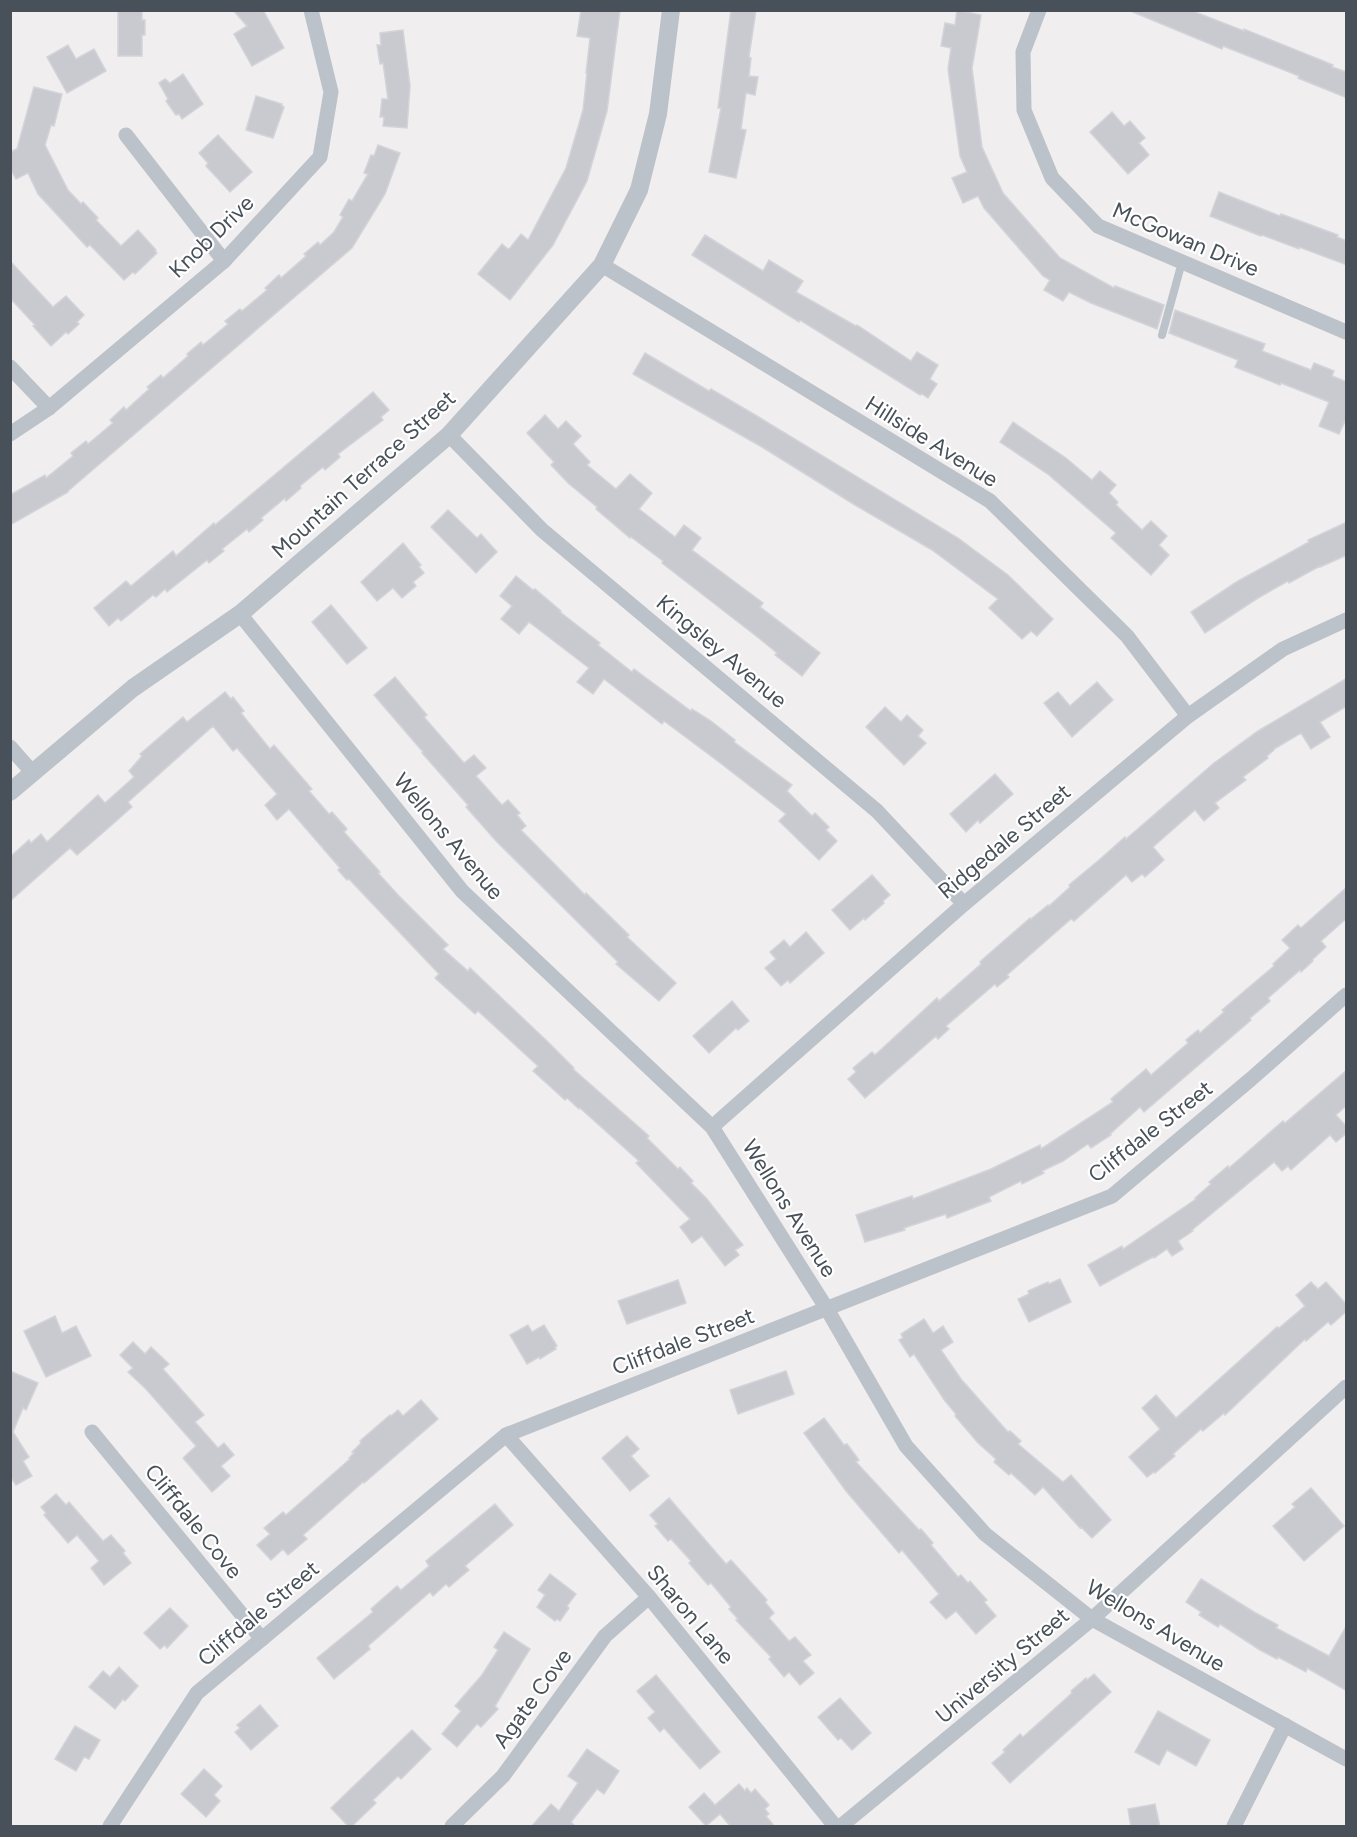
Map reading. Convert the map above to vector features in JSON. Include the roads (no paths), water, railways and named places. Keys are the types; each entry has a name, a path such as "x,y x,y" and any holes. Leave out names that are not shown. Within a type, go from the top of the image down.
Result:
{"street":[{"name":"Knob Drive","path":"10,434 49,408 224,261 320,157 331,92 311,10"},
{"name":"Mountain Terrace Street","path":"10,792 133,688 240,614 449,435 602,265 639,190 657,114 671,10"},
{"name":"McGowan Drive","path":"1040,10 1023,52 1024,110 1052,178 1098,226 1347,332"},
{"path":"126,135 224,261"},
{"name":"Hillside Avenue","path":"602,265 990,501 1127,636 1188,716"},
{"path":"10,367 49,408"},
{"name":"Kingsley Avenue","path":"449,435 542,530 877,811 964,904"},
{"name":"Wellons Avenue","path":"240,614 462,891 712,1127 827,1309 906,1446 985,1534 1092,1619 1347,1759"},
{"name":"Ridgedale Street","path":"712,1127 964,904 1188,716 1283,650 1347,620"},
{"path":"10,747 33,773"},
{"name":"Cliffdale Street","path":"110,1827 197,1693 506,1435 1112,1196 1347,995"},
{"name":"University Street","path":"841,1827 1092,1619 1347,1387"},
{"name":"Cliffdale Cove","path":"92,1432 262,1639"},
{"name":"Sharon Lane","path":"506,1435 649,1597 836,1827"},
{"name":"Agate Cove","path":"452,1827 503,1776 605,1636 649,1597"},
{"path":"1234,1827 1285,1725"}],"lane":[{"path":"1162,335 1182,262"}]}
